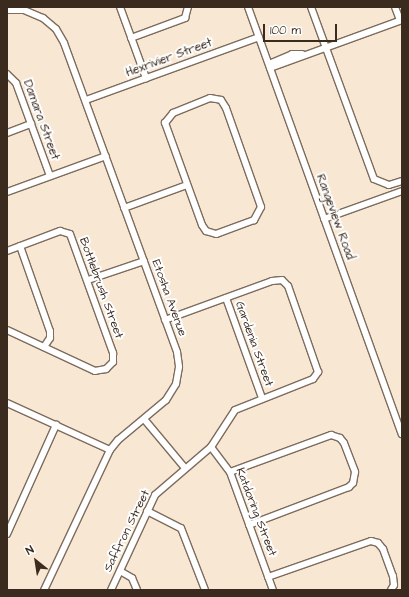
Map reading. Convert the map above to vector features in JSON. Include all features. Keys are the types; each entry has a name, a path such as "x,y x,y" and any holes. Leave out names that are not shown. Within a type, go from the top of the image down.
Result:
{"street":[{"path":"120,7 146,78"},
{"path":"132,38 185,18 188,7"},
{"name":"Rangeview Road","path":"248,7 402,434"},
{"path":"311,7 374,179 389,185 402,181"},
{"path":"270,66 283,61 292,54 304,54 401,20 395,7"},
{"name":"Etosha Avenue","path":"7,10 18,10 43,18 56,29 64,43 165,320 178,359 179,374 170,395 118,440 110,450 44,590"},
{"name":"Hexrivier Street","path":"86,100 259,37"},
{"path":"266,55 283,61"},
{"path":"274,77 283,61"},
{"name":"Damara Street","path":"7,74 14,79 50,176"},
{"path":"210,98 219,99 226,108 250,173 260,203 259,214 254,220 227,231 210,233 202,225 187,186 166,126 166,119 173,113 183,108 210,98"},
{"path":"7,133 31,124"},
{"path":"7,192 106,156"},
{"path":"124,208 187,186"},
{"path":"324,219 402,191"},
{"name":"Bottlebrush Street","path":"7,251 60,231 68,233 88,280 113,355 110,366 103,370 95,371 44,347"},
{"path":"7,330 44,347 50,338 50,331 20,246"},
{"path":"88,280 144,261"},
{"name":"Saffron Street","path":"111,590 147,511 159,490 211,447 235,410 317,375 318,368 285,282 276,280 226,298"},
{"path":"165,320 226,298"},
{"name":"Gardenia Street","path":"226,298 262,398"},
{"path":"7,403 110,450"},
{"path":"144,419 185,468"},
{"path":"7,534 56,426"},
{"path":"230,472 331,436 340,438 344,444 355,472 353,483 349,488 249,525"},
{"name":"Katdoring Street","path":"211,447 230,472 273,590"},
{"path":"147,511 181,528 205,590"},
{"path":"268,577 371,541 382,547 393,576 392,589"},
{"path":"120,571 132,578 137,590"}]}
